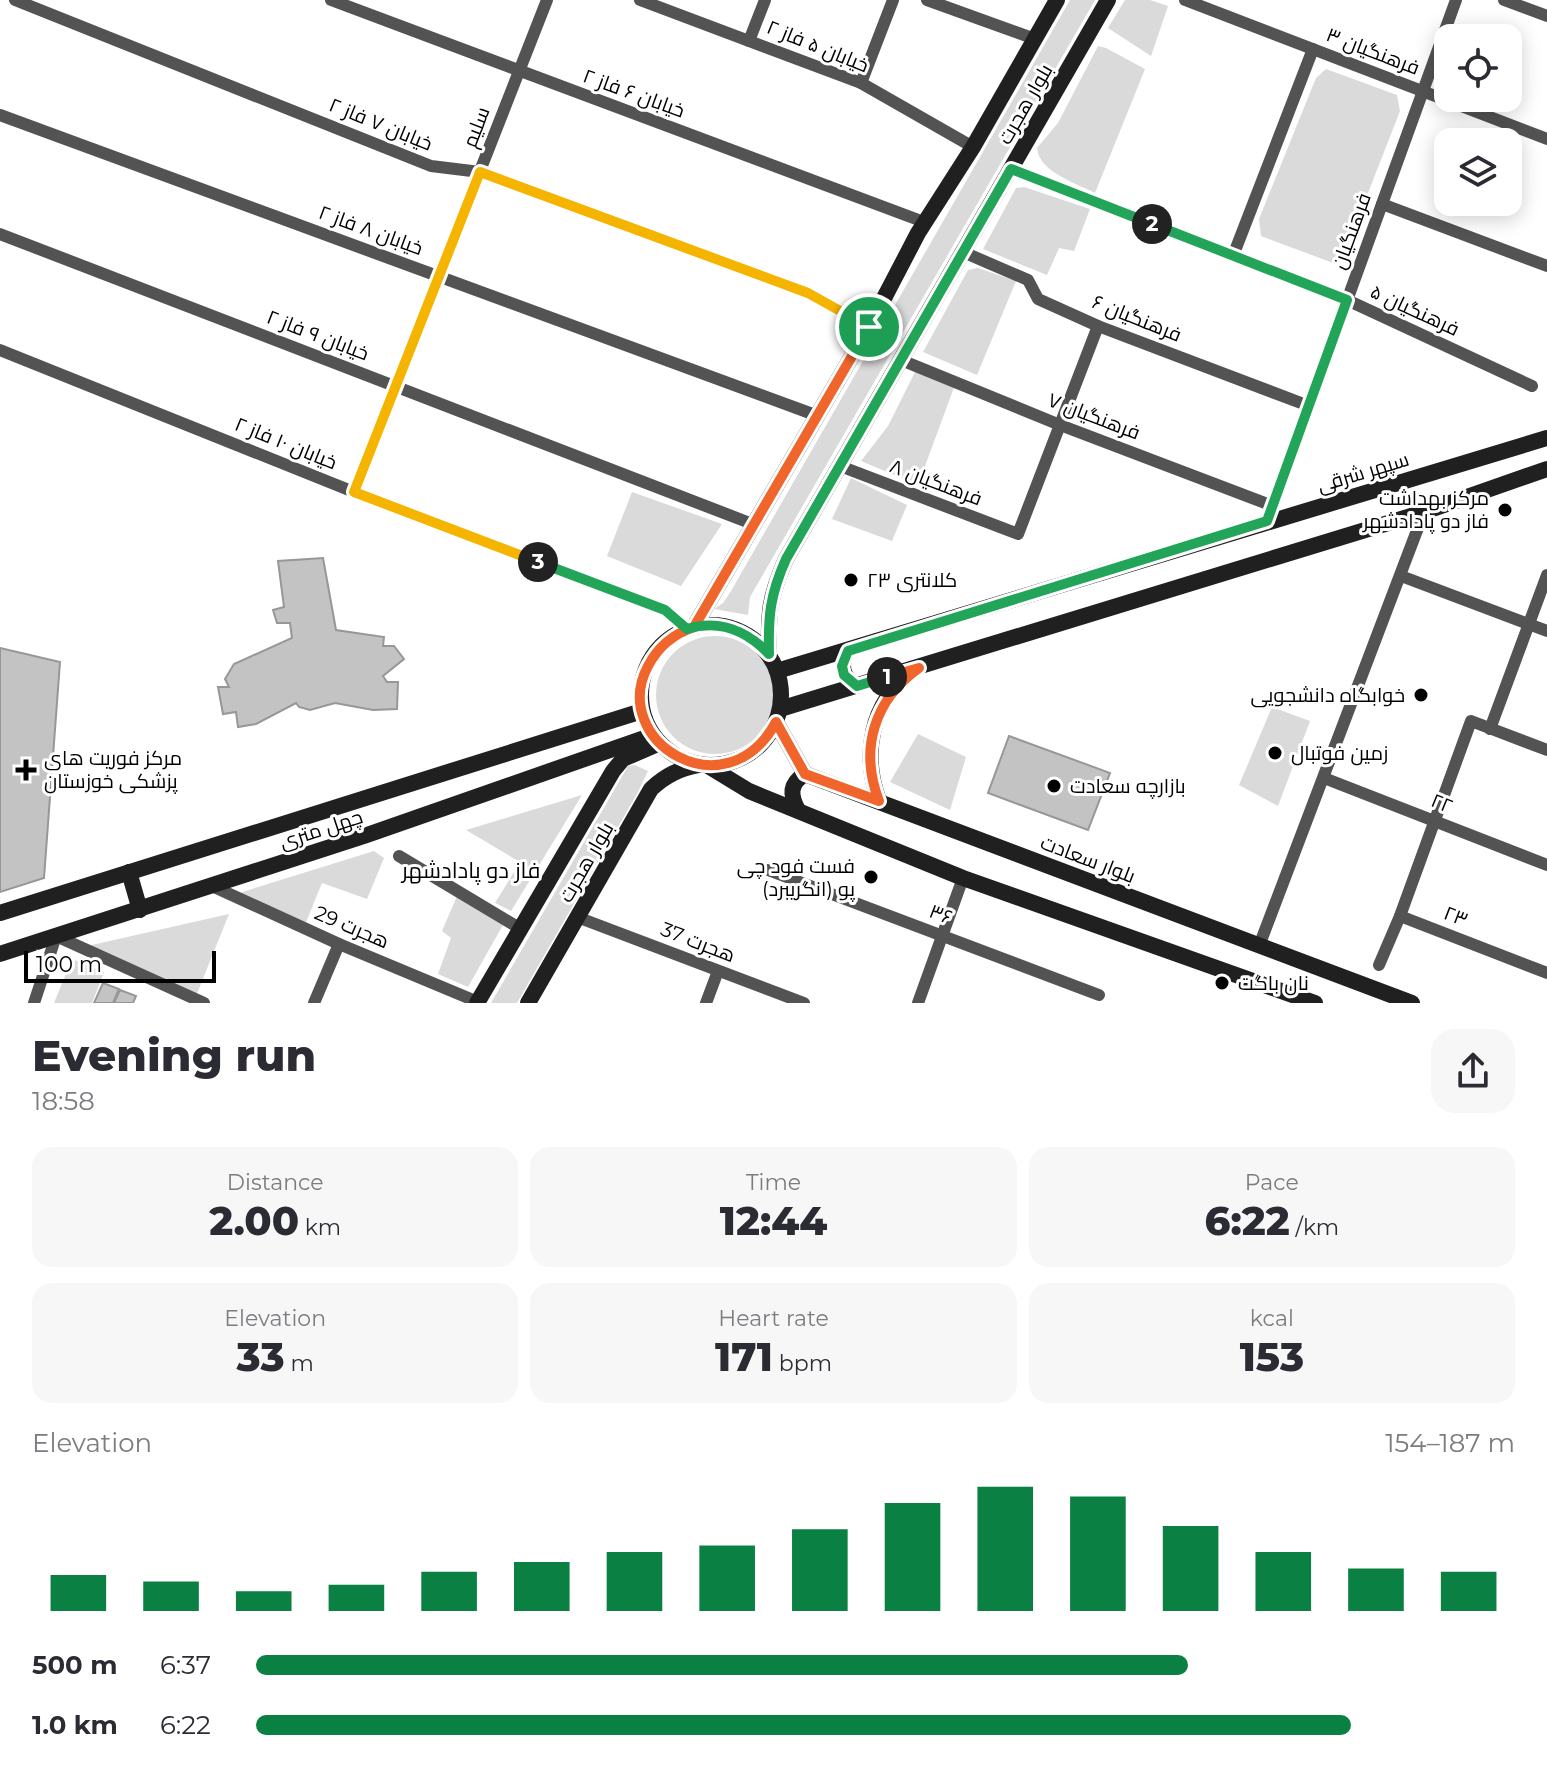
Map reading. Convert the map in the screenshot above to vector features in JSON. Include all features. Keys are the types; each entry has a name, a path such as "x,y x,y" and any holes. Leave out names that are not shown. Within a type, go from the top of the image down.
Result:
{"main road":[{"name":"بلوار هجرت","path":"690,628 755,525 869,327 924,222 973,147 1057,0"},
{"name":"بلوار هجرت","path":"769,654 768,612 774,586 1108,0"},
{"name":"سپهر شرقی","path":"777,671 848,651 1270,514 1547,438"},
{"path":"778,716 857,686 1424,512 1547,469"},
{"path":"704,765 725,764 756,750 768,737 778,716 782,690 769,654 757,642 735,630 711,625 690,628 669,639 650,662 641,691 642,711 656,739 678,757 704,765 749,791 963,878 1305,1001"},
{"path":"848,651 842,666 849,682 857,686"},
{"path":"879,801 870,769 872,735 884,704 900,684 919,668"},
{"name":"چهل متری","path":"0,913 642,711"},
{"path":"778,716 805,774 797,779 793,787 791,798 798,810"},
{"name":"بلوار هجرت","path":"477,1002 613,771 623,759 656,739"},
{"name":"چهل متری","path":"0,954 656,739"},
{"name":"بلوار هجرت","path":"528,1003 651,789 663,777 679,769 704,765"},
{"name":"بلوار سعادت","path":"805,774 1412,1003"},
{"path":"129,872 140,910"}],"street":[{"name":"خیابان ۷ فاز ۲","path":"15,0 431,166 480,172 808,293 869,327"},
{"name":"خیابان ۶ فاز ۲","path":"331,0 356,4 519,71 924,222"},
{"name":"سلیم","path":"354,492 547,0"},
{"name":"خیابان ۵ فاز ۲","path":"640,0 861,83 973,147"},
{"path":"749,41 765,0"},
{"path":"861,83 893,0"},
{"path":"927,0 1035,39"},
{"name":"فرهنگیان ۳","path":"1185,0 1547,139"},
{"name":"فرهنگیان","path":"1270,514 1456,0"},
{"path":"1504,0 1547,16"},
{"path":"1233,256 1313,49"},
{"name":"خیابان ۸ فاز ۲","path":"0,115 818,416"},
{"name":"فرهنگیان ۵","path":"1011,169 1347,300 1532,386"},
{"path":"1382,204 1547,266"},
{"name":"خیابان ۹ فاز ۲","path":"0,234 755,525"},
{"name":"فرهنگیان ۶","path":"963,252 1028,280 1038,299 1098,326 1309,406"},
{"path":"1060,425 1098,326"},
{"name":"خیابان ۱۰ فاز ۲","path":"0,350 354,492 665,610 690,628"},
{"name":"فرهنگیان ۷","path":"901,360 1270,514"},
{"name":"فرهنگیان ۸","path":"840,466 1018,534 1060,425"},
{"path":"1259,946 1424,512"},
{"path":"1490,729 1547,575"},
{"path":"1401,576 1547,631"},
{"path":"1379,965 1471,721 1547,750"},
{"name":"۲۲","path":"1324,778 1547,865"},
{"path":"399,856 521,929"},
{"name":"۳۶","path":"768,870 1099,995"},
{"path":"918,1003 963,878"},
{"name":"هجرت 29","path":"212,886 477,1002"},
{"name":"۲۳","path":"1400,916 1547,973"},
{"name":"هجرت 37","path":"577,917 804,1003"},
{"path":"34,1003 56,936 204,1003"},
{"path":"314,1003 339,944"},
{"path":"706,1003 718,971"}],"shaded area":[{"path":"1070,0 1095,0 750,597 748,615 714,609 723,603 731,591"},
{"path":"1125,0 1150,0 1168,6 1151,56 1108,28"},
{"path":"1098,46 1145,69 1095,193 1051,170 1044,164 1037,148 1058,123"},
{"path":"1326,69 1397,95 1400,111 1345,252 1333,263 1261,236 1259,219 1316,78"},
{"path":"1024,187 1090,209 1074,251 1059,248 1047,275 983,249 1016,188"},
{"path":"978,268 1016,281 977,375 923,352 968,270"},
{"path":"918,366 956,382 918,485 861,461 888,426"},
{"path":"851,478 907,505 892,541 832,519"},
{"path":"632,492 722,524 681,586 607,556"},
{"path":"715,636 738,640 757,653 770,672 774,695 770,718 757,737 738,750 715,754 692,750 673,737 660,718 656,695 660,672 673,653 692,640"},
{"name":"زمین فوتبال","path":"1272,707 1310,721 1278,806 1239,785"},
{"path":"918,734 966,757 950,810 890,782"},
{"path":"635,765 648,771 638,792 517,1003 491,1003 628,766"},
{"path":"582,795 511,911 495,903 520,862 466,830"},
{"path":"374,851 384,858 367,899 322,883 304,927 226,897"},
{"path":"457,896 504,923 468,987 438,974 451,938 442,931"},
{"path":"229,914 196,996 83,947"},
{"path":"72,959 104,972 92,1003 54,1003"}],"building":[{"path":"323,558 336,630 384,637 383,646 394,646 404,659 383,676 387,682 398,682 397,709 373,710 335,703 310,710 296,703 256,724 238,727 236,712 223,714 218,687 229,687 225,679 234,664 292,638 290,623 277,623 273,610 284,607 278,561"},
{"name":"مرکز فوریت های پزشکی خوزستان","path":"0,648 60,662 44,878 0,892"},
{"path":"1009,736 1110,773 1088,830 988,793"},
{"path":"103,983 119,989 113,1003 94,1003"},
{"path":"120,990 136,996 133,1003 114,1003"}],"place":[{"name":"مرکز بهداشت فاز دو پادادشهر","path":"1505,510"},
{"name":"کلانتری ۲۳","path":"851,580"},
{"name":"خوابگاه دانشجویی","path":"1421,695"},
{"name":"زمین فوتبال","path":"1275,753"},
{"name":"مرکز فوریت های پزشکی خوزستان","path":"26,770"},
{"name":"بازارچه سعادت","path":"1054,786"},
{"name":"فست فود چی پو (انگریبرد)","path":"871,877"},
{"name":"نان باگت","path":"1222,983"}],"district":[{"name":"فاز دو پادادشهر","path":"471,870"}],"route":[{"path":"869,327 694,627 669,639 655,653 645,671 641,691 642,711 653,735 678,757 708,766 741,759 756,750 776,722 805,774 879,801 870,769 872,735 884,704 894,690 919,668 857,686 844,675 842,666 848,651 1267,521 1347,300 1011,169 786,559 774,586 768,612 769,654 743,633 711,625 694,627 687,629 665,610 354,492 480,172 808,293 869,327"}]}
